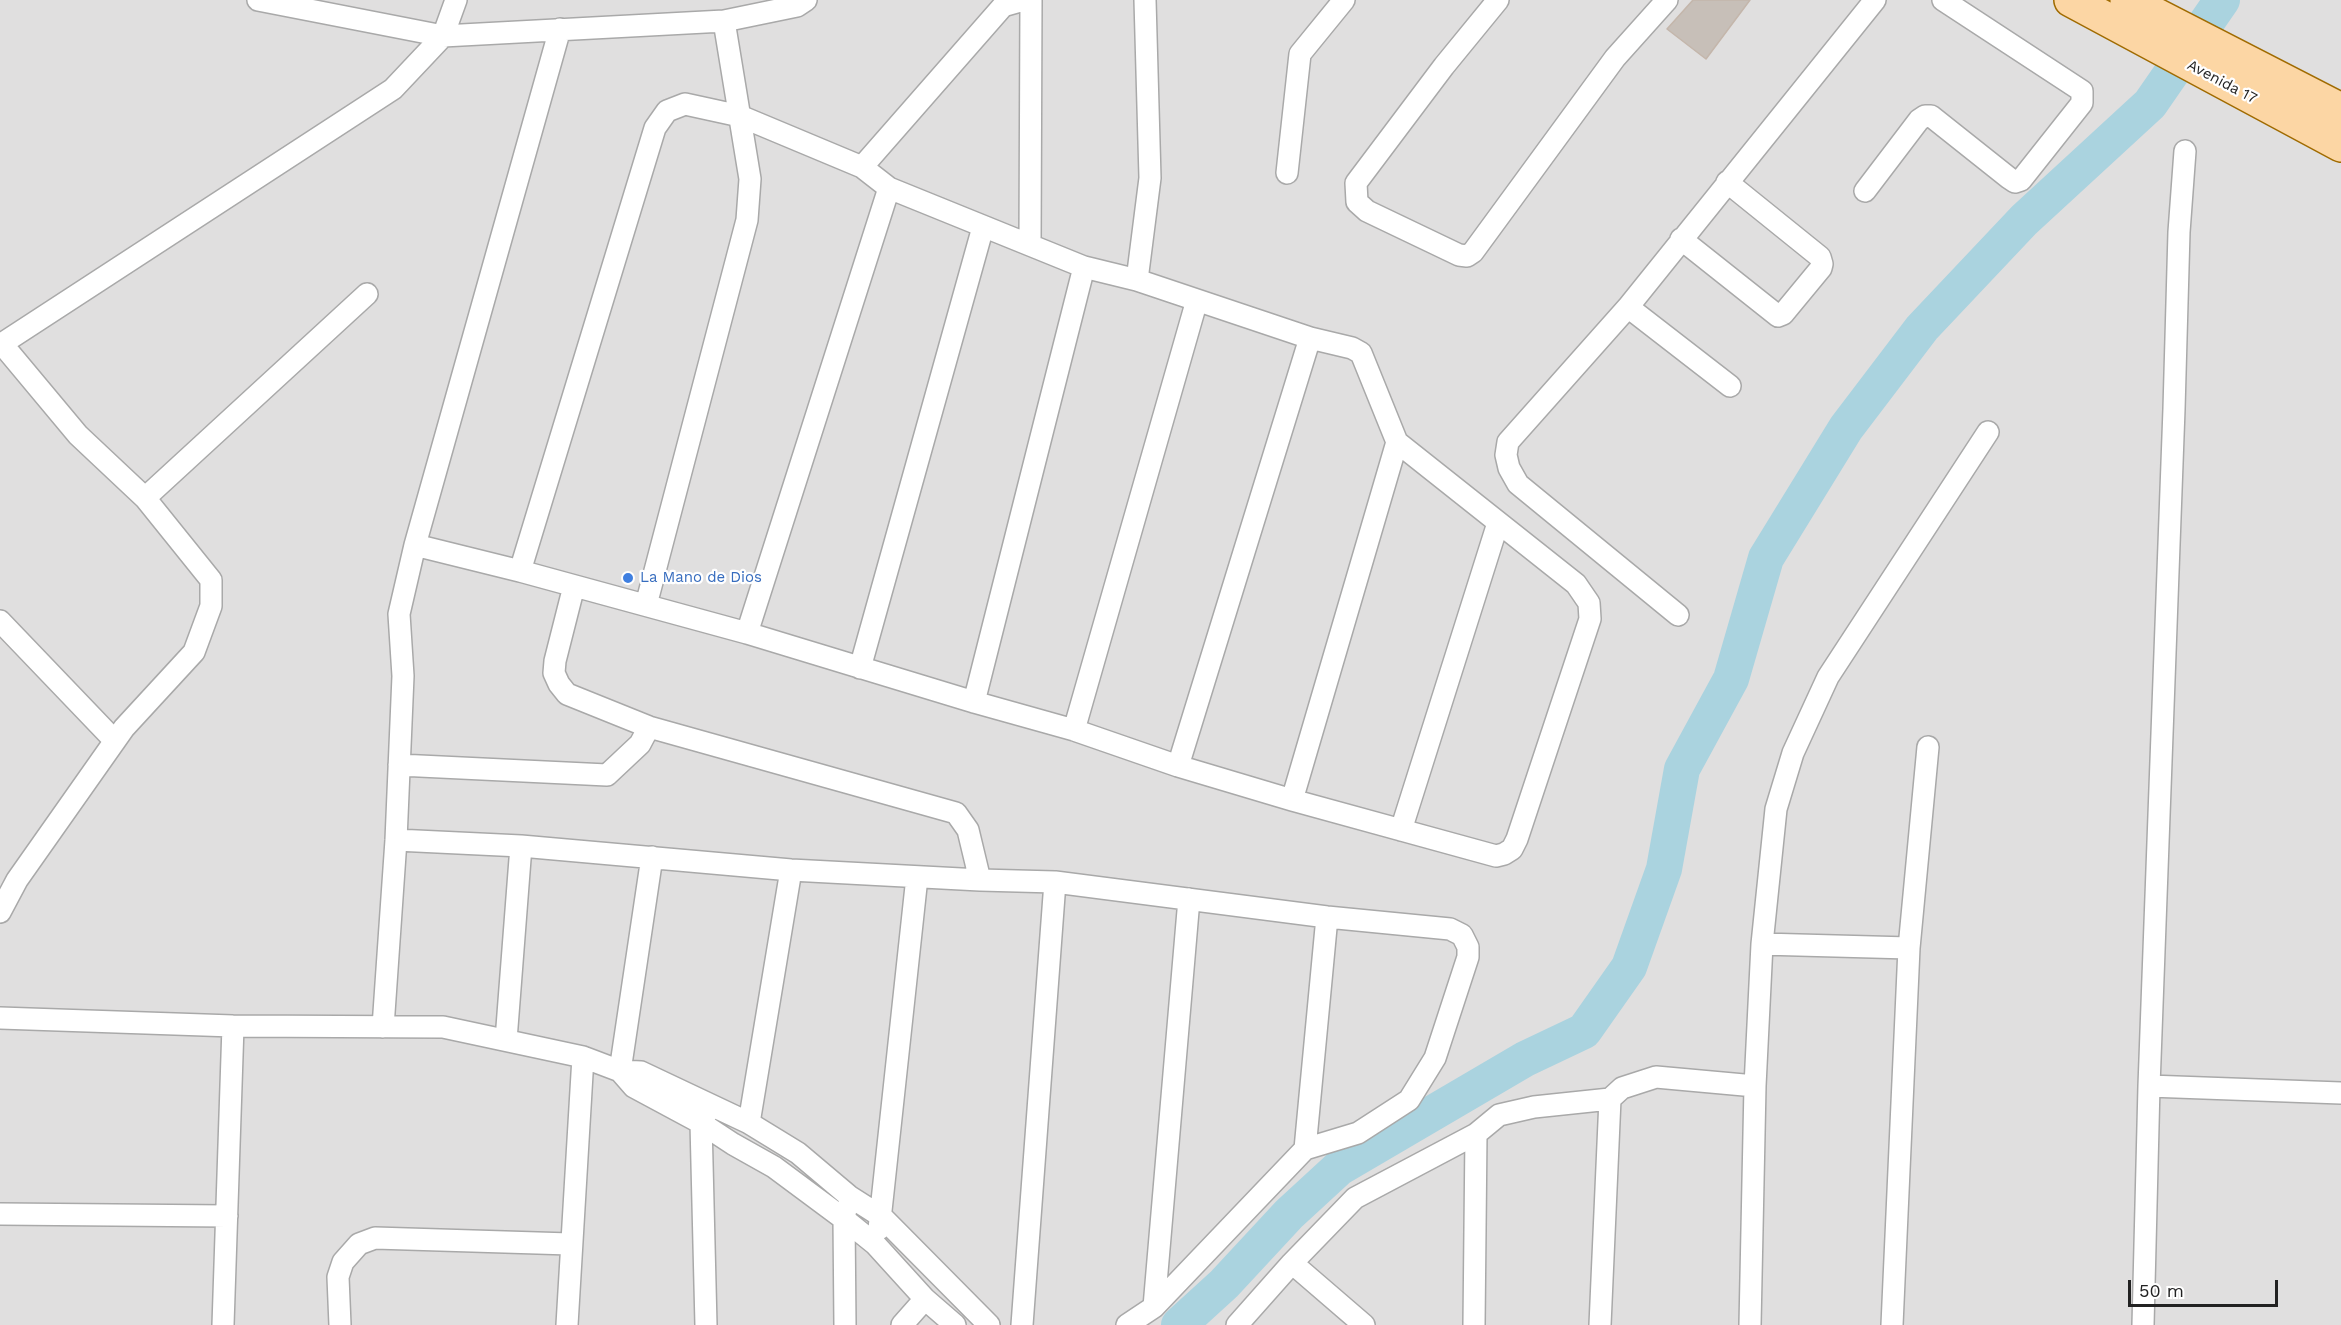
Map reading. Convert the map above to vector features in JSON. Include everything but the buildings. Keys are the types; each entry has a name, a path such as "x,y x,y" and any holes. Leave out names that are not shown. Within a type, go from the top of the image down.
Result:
{"main road":[{"name":"Avenida 17","path":"2071,0 2115,9 2297,105 2341,145"},
{"name":"Avenida 17","path":"2297,105 2341,110"}],"street":[{"path":"258,0 443,36 724,21 797,6 806,0"},
{"path":"3,898 124,728 194,652 211,606 211,580 145,498 78,435 1,344 393,89 443,36 456,0"},
{"path":"862,167 1003,6 1024,0"},
{"path":"1030,244 1031,0"},
{"path":"1137,280 1150,178 1145,0"},
{"path":"1287,173 1300,54 1344,0"},
{"path":"1498,0 1444,66 1356,183 1357,202 1367,211 1459,255 1467,256 1473,252 1615,58 1666,0"},
{"path":"1678,615 1518,484 1509,468 1506,456 1508,442 1628,307 1875,0"},
{"path":"1865,191 1918,120 1925,116 1931,116 2008,178 2015,182 2021,180 2082,103 2082,91 1943,0"},
{"path":"646,605 747,220 750,179 724,21"},
{"path":"383,1027 396,840 403,676 399,614 415,545 560,29"},
{"path":"415,545 747,633 1074,730 1178,766 1292,800 1496,856 1512,849 1590,618 1589,603 1576,584 1397,442 1361,353 1352,348 1310,338 1137,280 1084,267 889,188 862,167 740,116 685,104 667,111 655,128 520,571"},
{"path":"2144,1325 2149,1086 2179,232 2185,151"},
{"path":"1682,239 1778,316 1783,314 1821,268 1820,258 1727,182"},
{"path":"747,633 889,188"},
{"path":"860,668 983,227"},
{"path":"974,702 1084,267"},
{"path":"145,498 367,294"},
{"path":"1074,730 1197,300"},
{"path":"1628,307 1730,386"},
{"path":"1178,766 1310,338"},
{"path":"1750,1325 1755,1086 1762,944 1776,810 1793,753 1828,677 1988,432"},
{"path":"1292,800 1397,442"},
{"path":"1401,830 1498,523"},
{"path":"574,586 554,673 567,694 648,727 956,813 968,830 980,880"},
{"path":"0,621 115,741"},
{"path":"399,765 607,775 640,744 648,727"},
{"path":"1892,1325 1909,948 1928,747"},
{"path":"396,840 521,846 791,870 1055,882 1327,917 1450,930 1462,935 1468,947 1468,957 1435,1058 1408,1100 1358,1132 1305,1149 1154,1307 1127,1325"},
{"path":"506,1040 521,846"},
{"path":"620,1071 652,857"},
{"path":"749,1123 791,870"},
{"path":"875,1244 882,1217 917,877"},
{"path":"1022,1325 1055,882"},
{"path":"1154,1307 1189,899"},
{"path":"1305,1149 1327,917"},
{"path":"1762,944 1909,948"},
{"path":"0,1018 233,1026 443,1027 583,1057 620,1071 641,1072 706,1114 733,1144 774,1167 844,1219 875,1244 926,1299 955,1325"},
{"path":"223,1325 233,1026"},
{"path":"567,1325 570,1244 583,1057"},
{"path":"1237,1325 1292,1263 1355,1198 1476,1134 1499,1115 1534,1107 1610,1099 1622,1088 1656,1077 1755,1086"},
{"path":"2149,1086 2341,1093"},
{"path":"1600,1325 1610,1099"},
{"path":"706,1114 749,1123 798,1153 849,1196 882,1217 989,1325"},
{"path":"706,1114 706,1325"},
{"path":"1474,1325 1476,1134"},
{"path":"845,1325 844,1219 849,1196"},
{"path":"0,1214 227,1216"},
{"path":"340,1325 338,1277 343,1262 358,1244 375,1238 570,1244"},
{"path":"1292,1263 1364,1325"},
{"path":"902,1325 926,1299"}],"shaded area":[{"path":"0,0 2341,0 2341,1325 0,1325"}],"waterway":[{"path":"1179,1325 1224,1284 1289,1214 1339,1168 1525,1059 1584,1031 1629,967 1664,869 1682,769 1731,679 1766,558 1846,428 1922,328 2024,220 2150,104 2222,0"}],"place":[{"name":"La Mano de Dios","path":"628,578"}]}
